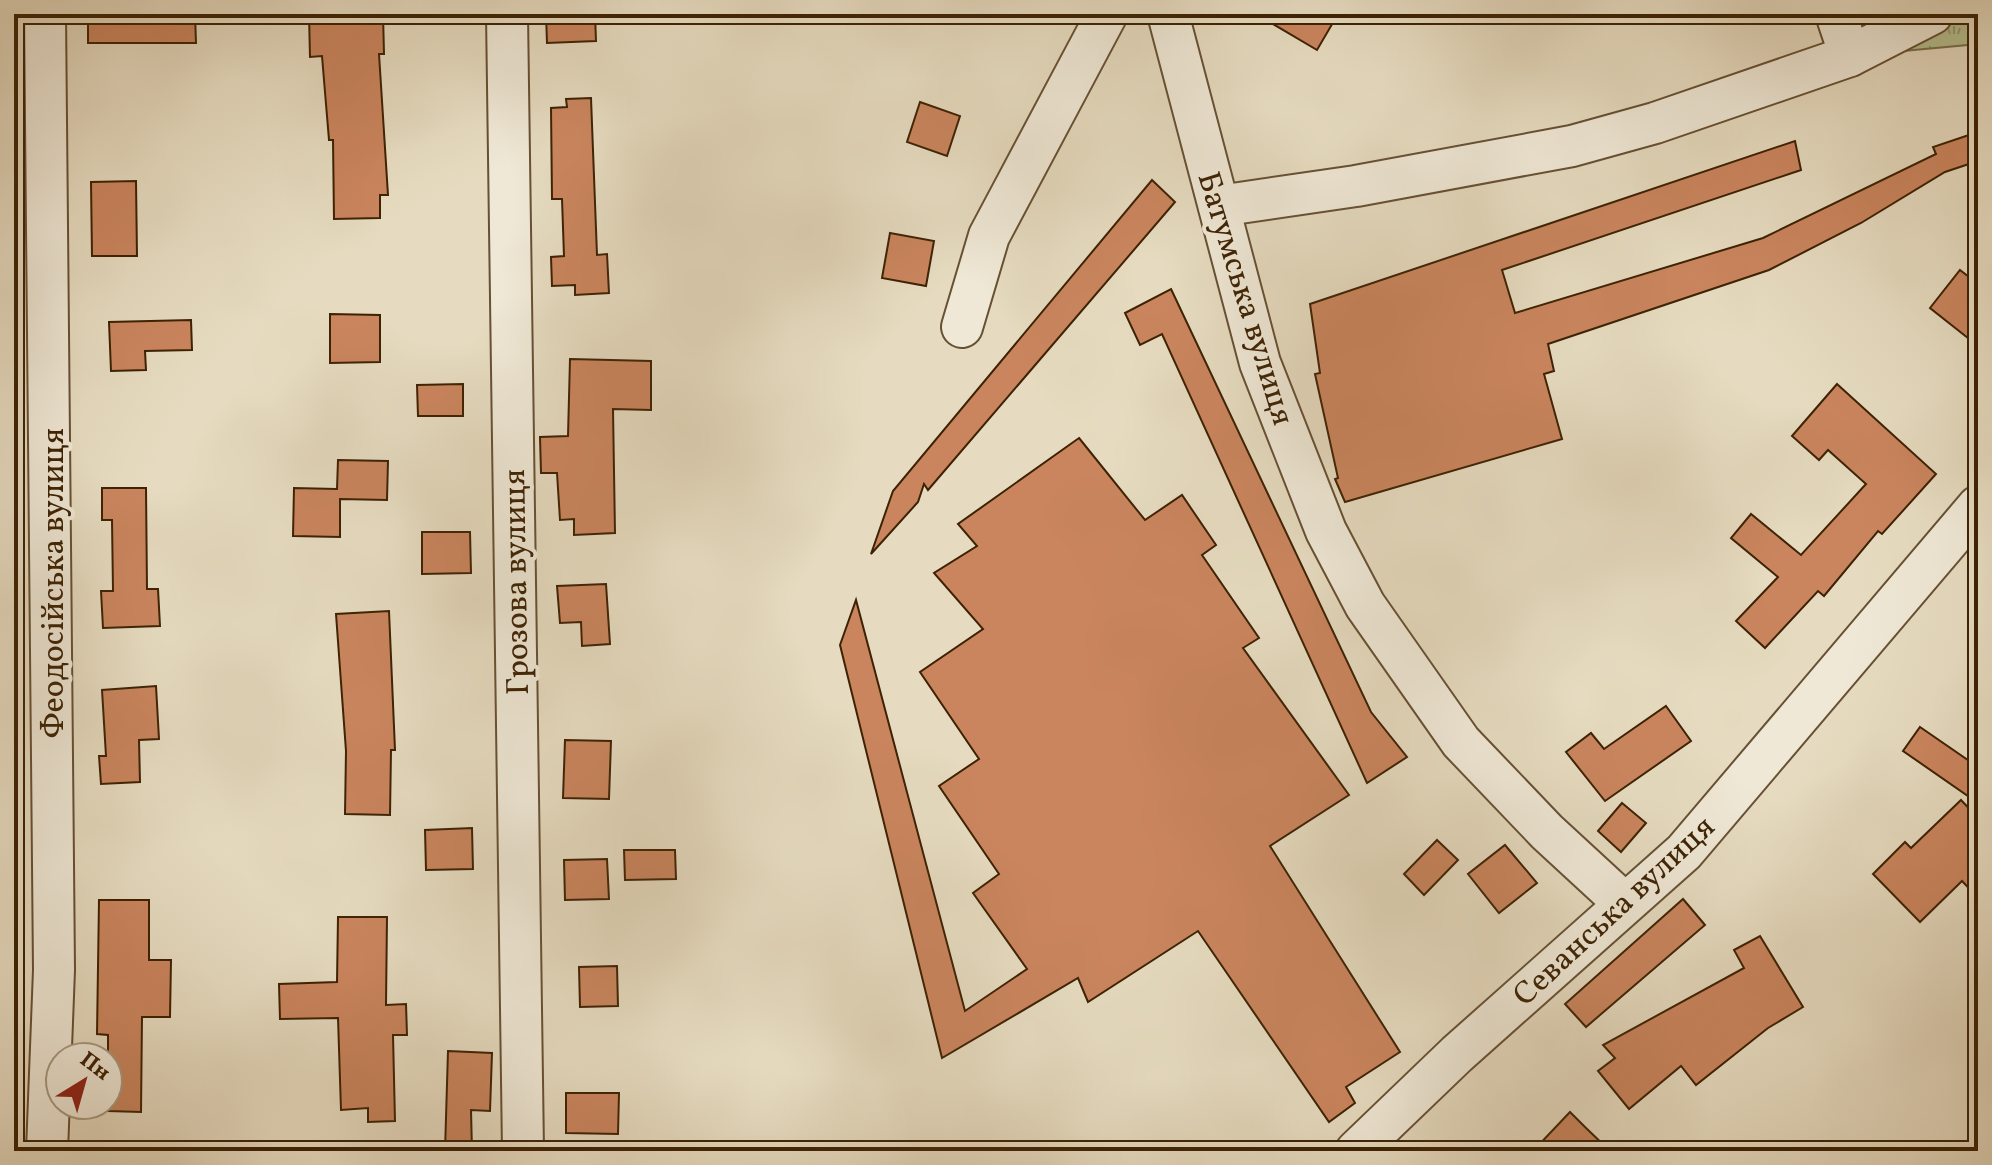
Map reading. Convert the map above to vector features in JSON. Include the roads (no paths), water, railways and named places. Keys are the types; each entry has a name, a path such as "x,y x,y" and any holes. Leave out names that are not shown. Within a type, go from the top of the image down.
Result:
{"street":[{"name":"Феодосійська вулиця","path":"45,14 54,938 47,1151"},
{"name":"Грозова вулиця","path":"507,14 523,1151"},
{"path":"962,327 989,236 1107,14"},
{"name":"Батумська вулиця","path":"1168,14 1260,363 1326,531 1365,605 1461,742 1547,832 1624,903"},
{"path":"1836,14 1850,56"},
{"path":"1219,206 1356,186 1572,146 1655,123 1850,56 1932,14"},
{"name":"Севанська вулиця","path":"1356,1151 1624,903 1684,852 1978,506"}]}
